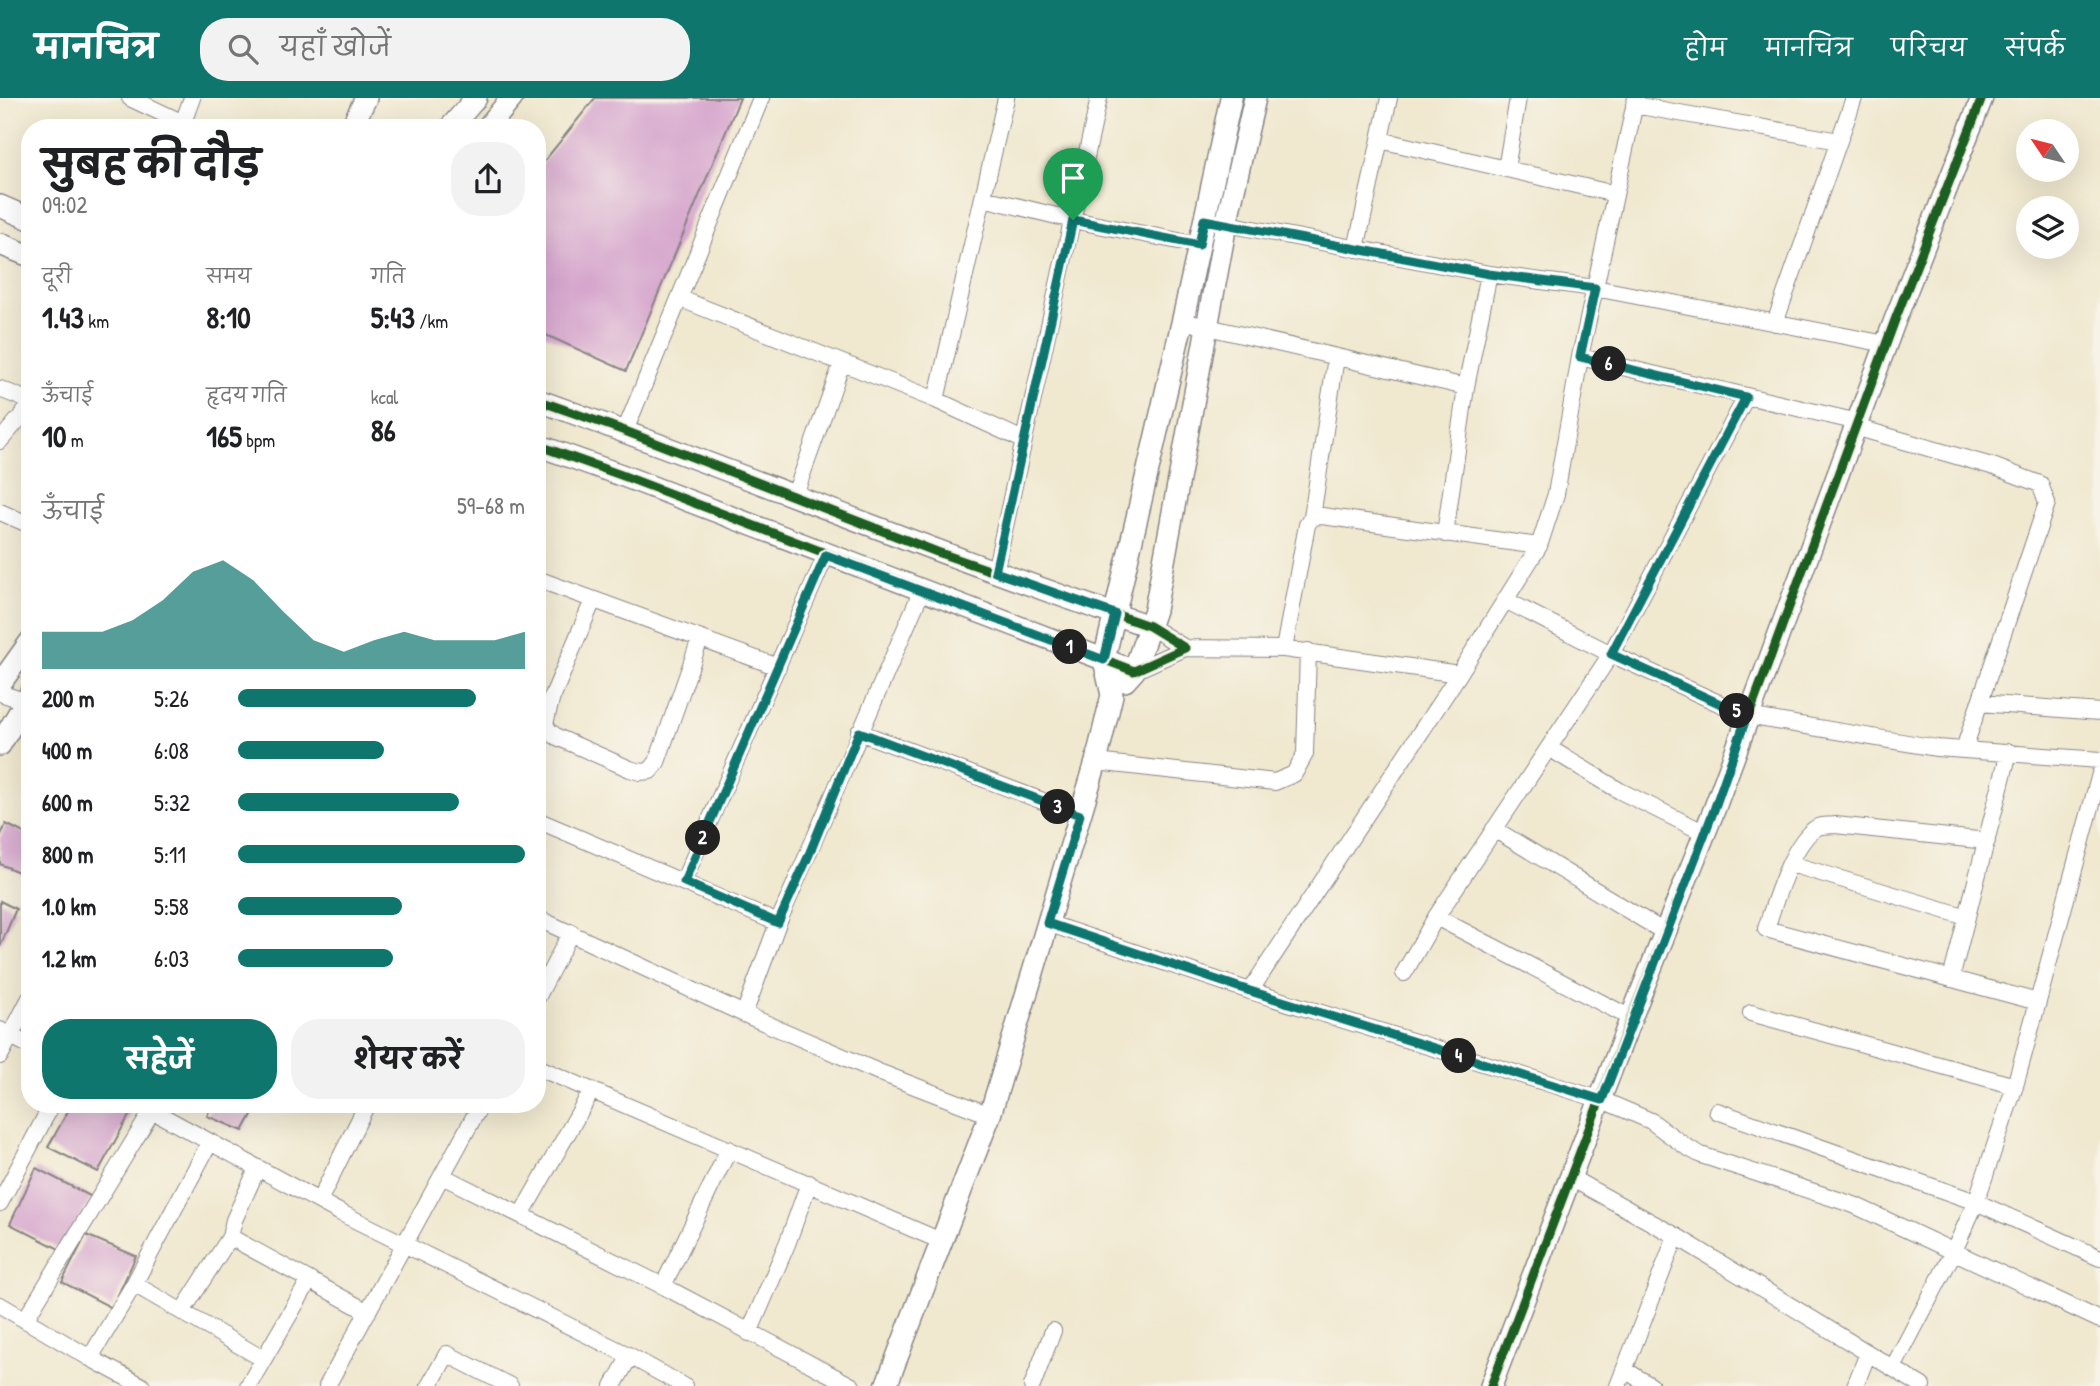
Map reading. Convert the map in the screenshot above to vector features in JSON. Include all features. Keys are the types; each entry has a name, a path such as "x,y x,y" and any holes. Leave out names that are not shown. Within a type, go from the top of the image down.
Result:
{"street":[{"path":"130,98 170,119"},
{"path":"184,119 192,98"},
{"path":"458,119 476,98"},
{"path":"494,119 512,98"},
{"path":"625,431 761,98"},
{"path":"936,400 1006,98"},
{"path":"995,572 1099,98"},
{"path":"886,1386 990,1115 1096,762 1112,695 1104,660 1231,98"},
{"path":"1134,671 1155,610 1226,224 1255,98"},
{"path":"1356,249 1389,98"},
{"path":"1506,169 1518,98"},
{"path":"1775,323 1854,98"},
{"path":"1491,1386 1667,933 1886,344 1982,98"},
{"path":"355,119 362,101"},
{"path":"1250,991 1459,674 1539,546 1556,494 1580,357 1635,102 1839,141"},
{"path":"1380,140 1615,194"},
{"path":"984,198 1073,220 1199,245"},
{"path":"0,206 21,215"},
{"path":"1204,220 1489,274 1595,288 1886,344"},
{"path":"0,244 21,252"},
{"path":"1445,534 1466,387 1489,274"},
{"path":"681,299 936,400 1023,440"},
{"path":"1182,321 1466,387"},
{"path":"1284,649 1307,525 1312,517 1336,357"},
{"path":"1580,357 1856,425 1995,467 2040,484 2047,503 1964,749"},
{"path":"794,497 842,363"},
{"path":"0,388 21,399"},
{"path":"1404,973 1436,917 1611,654 1746,397"},
{"path":"546,403 995,572 1149,626 1185,648"},
{"path":"0,441 21,415"},
{"path":"546,448 1134,671"},
{"path":"0,512 21,522"},
{"path":"1312,517 1322,516 1539,546"},
{"path":"684,882 826,555"},
{"path":"546,582 778,667"},
{"path":"744,1014 778,923 922,590"},
{"path":"546,720 551,700 593,600"},
{"path":"1505,600 1611,654 1747,716 1937,748 2100,760"},
{"path":"546,726 557,737 630,769 650,771 657,762 701,639"},
{"path":"1112,695 1134,671 1185,648 1308,651 1459,674"},
{"path":"1096,762 1275,782 1294,774 1305,754 1308,651"},
{"path":"0,684 21,655"},
{"path":"0,693 21,698"},
{"path":"1979,703 2100,712"},
{"path":"0,746 21,711"},
{"path":"859,732 1080,815"},
{"path":"1549,748 1620,791 1705,833"},
{"path":"1951,979 2009,752"},
{"path":"1894,1368 1976,1202 2015,1086 2100,774"},
{"path":"546,824 778,923"},
{"path":"1987,841 1835,825 1819,827 1803,841 1791,864 1773,904 1766,929 2038,1002"},
{"path":"1494,829 1667,933"},
{"path":"1791,864 1967,917"},
{"path":"1436,917 1632,1018"},
{"path":"546,922 744,1014 881,1073 990,1115"},
{"path":"1047,923 1250,991 1602,1100 1651,1121 1701,1155 1854,1205 2100,1320"},
{"path":"546,981 571,932"},
{"path":"0,1056 5,1033 21,1011"},
{"path":"1751,1013 2015,1086"},
{"path":"5,1033 21,1041"},
{"path":"546,1071 941,1241"},
{"path":"521,1215 592,1090"},
{"path":"1717,1111 1976,1202 2100,1258"},
{"path":"0,1203 47,1113"},
{"path":"25,1320 143,1113"},
{"path":"155,1113 257,1169 630,1356 684,1386"},
{"path":"319,1201 363,1113"},
{"path":"331,1385 476,1113"},
{"path":"90,1359 134,1284 209,1142"},
{"path":"663,1286 729,1149"},
{"path":"182,1312 230,1237 234,1220 257,1169"},
{"path":"442,1176 663,1286 852,1386"},
{"path":"1572,1178 1676,1236 1922,1386"},
{"path":"749,1333 787,1244 809,1183"},
{"path":"1618,1386 1676,1236"},
{"path":"230,1237 368,1312"},
{"path":"248,1386 309,1281"},
{"path":"134,1284 263,1359"},
{"path":"0,1305 90,1359 142,1386"},
{"path":"1032,1386 1053,1331"},
{"path":"1855,1386 1868,1353"},
{"path":"429,1386 447,1354 510,1386"},
{"path":"613,1386 630,1356"},
{"path":"1625,1370 1651,1386"}],"building":[{"path":"595,98 740,98 626,371 546,335 546,159"},
{"path":"6,824 21,832 21,873 0,864 0,837"},
{"path":"0,901 16,909 0,947"},
{"path":"67,1113 130,1113 98,1172 48,1147"},
{"path":"208,1113 253,1113 243,1131 207,1116"},
{"path":"36,1168 92,1197 61,1250 10,1224"},
{"path":"86,1235 136,1256 112,1308 62,1282"}],"cycle path":[{"path":"1491,1386 1631,1018 1714,810 1895,320 1982,98"},
{"path":"546,403 937,552 1149,626 1185,648 1134,671 546,448"}],"route":[{"path":"1073,220 1199,245 1204,220 1489,274 1595,288 1580,357 1746,397 1611,654 1747,716 1714,810 1602,1100 1250,991 1047,923 1080,815 859,732 778,923 684,882 826,555 1104,660 1115,614 995,572 1073,220"}]}
